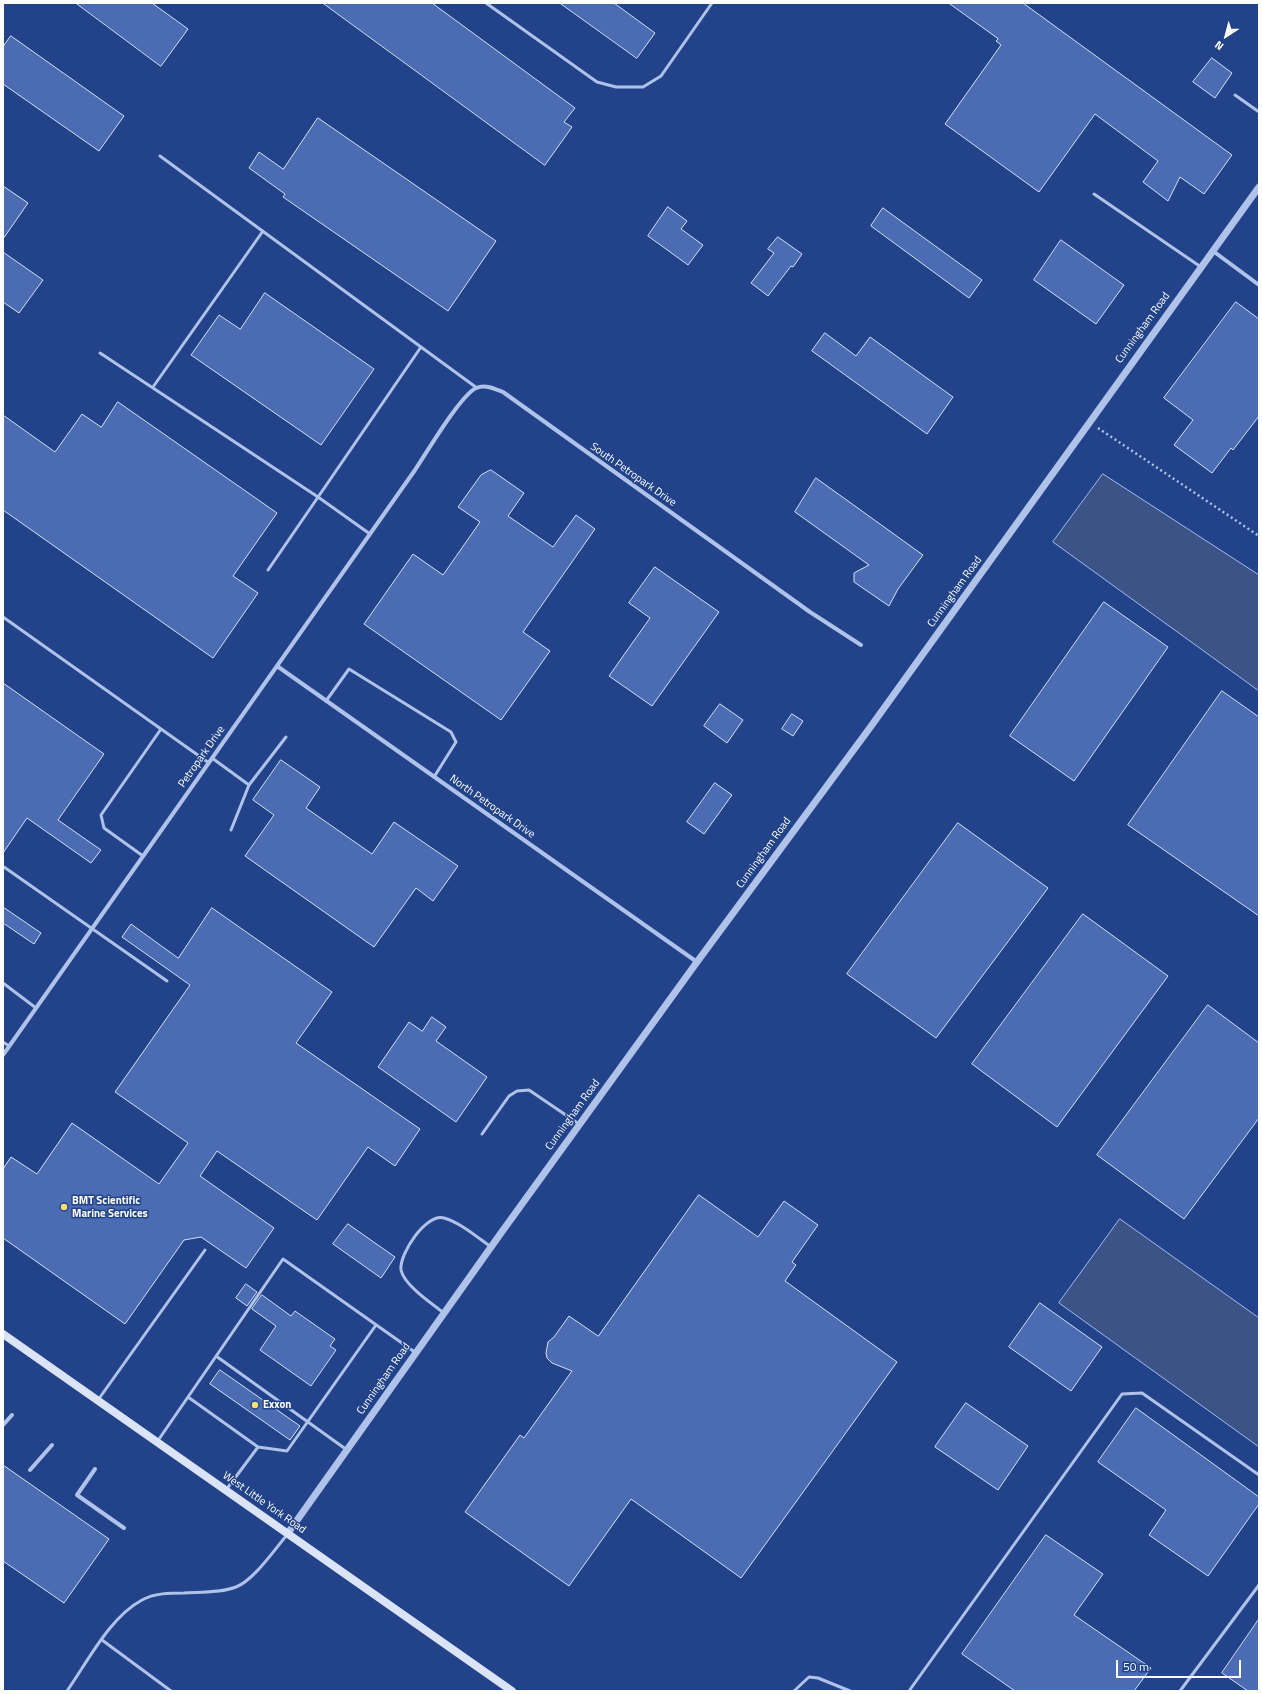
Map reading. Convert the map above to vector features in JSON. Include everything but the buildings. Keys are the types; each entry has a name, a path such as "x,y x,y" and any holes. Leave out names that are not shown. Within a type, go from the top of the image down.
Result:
{"main road":[{"name":"West Little York Road","path":"3,1334 512,1691"}],"street":[{"name":"Cunningham Road","path":"288,1533 491,1247 697,962 869,730 1259,187"},
{"path":"1213,251 1259,285"},
{"name":"South Petropark Drive","path":"477,388 488,386 503,392 608,469 810,612 861,645"},
{"name":"Petropark Drive","path":"3,1055 415,470 463,398 477,388"},
{"name":"North Petropark Drive","path":"277,666 697,962"},
{"path":"3,1425 12,1416"},
{"path":"30,1470 52,1445"},
{"path":"95,1469 77,1495 124,1528"}],"lane":[{"path":"486,3 597,82 616,87 643,87 661,76 712,3"},
{"path":"1235,95 1259,112"},
{"path":"160,156 477,388"},
{"path":"1094,194 1201,267"},
{"path":"153,387 263,231"},
{"path":"268,570 421,347"},
{"path":"100,352 318,497 370,534"},
{"path":"3,617 209,763"},
{"path":"326,701 350,669 451,732 456,742 434,777"},
{"path":"144,856 104,828 101,815 161,729"},
{"path":"231,830 249,785 286,737"},
{"path":"212,758 249,785"},
{"path":"4,867 167,981"},
{"path":"3,983 36,1008"},
{"path":"3,1042 9,1046"},
{"path":"482,1134 509,1096 517,1091 529,1090 580,1124"},
{"path":"444,1313 416,1291 401,1271 403,1258 412,1240 424,1226 433,1220 443,1218 461,1226 491,1247"},
{"path":"98,1400 205,1250"},
{"path":"157,1442 283,1259 416,1353"},
{"path":"188,1397 258,1447 287,1451 376,1325"},
{"path":"216,1356 347,1450"},
{"path":"909,1691 1122,1394 1142,1393 1259,1475"},
{"path":"226,1490 258,1447"},
{"path":"67,1691 118,1618 144,1599 178,1593 210,1592 236,1587 258,1571 288,1533"},
{"path":"1180,1691 1259,1585"},
{"path":"102,1640 171,1691"},
{"path":"794,1691 809,1677 818,1678 850,1691"}],"path":[{"path":"1090,422 1259,536"}],"water":[{"path":"1103,474 1259,575 1259,691 1053,542"},
{"path":"1120,1219 1259,1318 1259,1447 1059,1303"}],"place":[{"name":"BMT Scientific Marine Services","path":"64,1207"},
{"name":"Exxon","path":"255,1405"}]}
